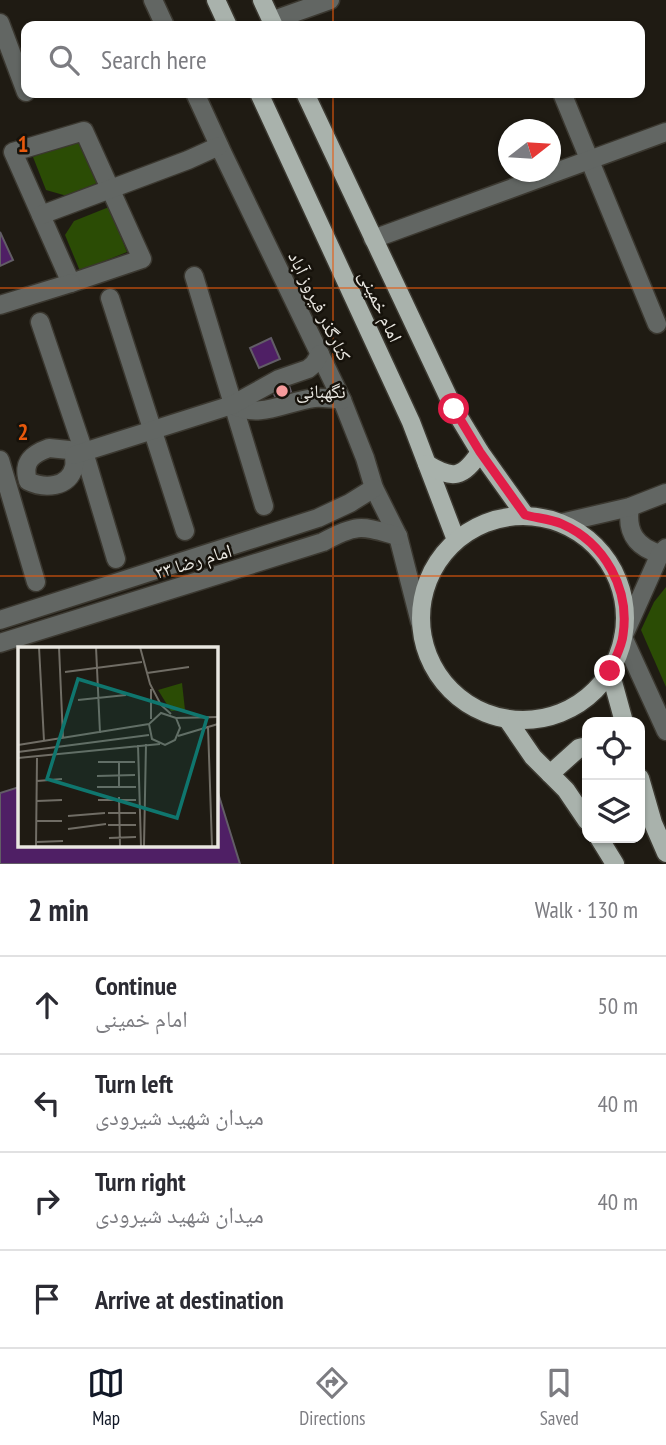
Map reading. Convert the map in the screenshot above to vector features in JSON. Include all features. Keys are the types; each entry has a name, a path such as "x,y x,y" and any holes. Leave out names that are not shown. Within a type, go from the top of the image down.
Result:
{"main road":[{"path":"216,0 226,21"},
{"path":"262,0 272,21"},
{"name":"امام خمینی","path":"261,98 405,409 456,540"},
{"name":"امام خمینی","path":"307,98 454,409 480,452 525,515"},
{"path":"427,464 442,473 455,475 468,467 480,452"},
{"path":"525,515 561,523 590,541 612,569 624,602 623,637 610,671 595,690 576,705 554,716 531,720 507,719 474,708 446,686 428,656 421,622 424,592 436,564 456,540 476,527 500,518 525,515"},
{"path":"610,671 623,717"},
{"path":"507,719 533,757 566,790 582,814"},
{"path":"550,774 582,747"},
{"path":"641,780 653,823 666,853"},
{"path":"602,843 615,864"}],"street":[{"path":"153,0 163,21"},
{"path":"280,21 330,0"},
{"path":"0,23 21,79"},
{"name":"کنارگذر فیروز آباد","path":"197,98 342,400 374,488 398,536 421,622"},
{"path":"564,98 657,324"},
{"path":"0,305 71,283 142,259 84,131 6,154 41,215 71,283"},
{"path":"373,239 666,132"},
{"path":"41,215 219,146"},
{"path":"194,276 264,506"},
{"path":"110,298 185,531"},
{"path":"40,322 79,453 116,559"},
{"path":"79,453 68,477 55,486 43,486 28,481 25,471 29,460 38,452 49,448 79,453 232,404 279,379 309,369 320,354"},
{"path":"232,404 244,411 277,408 316,397 342,400"},
{"path":"25,471 2,472 36,582"},
{"name":"امام رضا ۲۳","path":"0,620 318,518 374,488"},
{"path":"561,523 630,508 666,493"},
{"path":"630,508 628,518 634,538 650,551 663,551 623,637 666,731"},
{"name":"امام رضا ۲۳","path":"0,643 323,542 345,530 364,527 398,536"}],"green space":[{"path":"79,138 97,183 67,196 46,190 33,157"},
{"path":"109,207 127,252 80,271 65,235 74,221"},
{"path":"666,587 666,687 641,630 654,602"}],"building":[{"path":"0,232 13,260 0,266"},
{"path":"271,338 280,359 259,368 250,348"},
{"name":"نگهبانی","path":"288,382 292,395 276,400 272,387"},
{"path":"18,787 18,846 217,846 217,789 240,864 0,864 0,793"}],"place":[{"name":"نگهبانی","path":"282,391"}],"route":[{"path":"454,409 480,452 525,515 561,523 590,541 612,569 624,602 623,637 610,671"}]}
